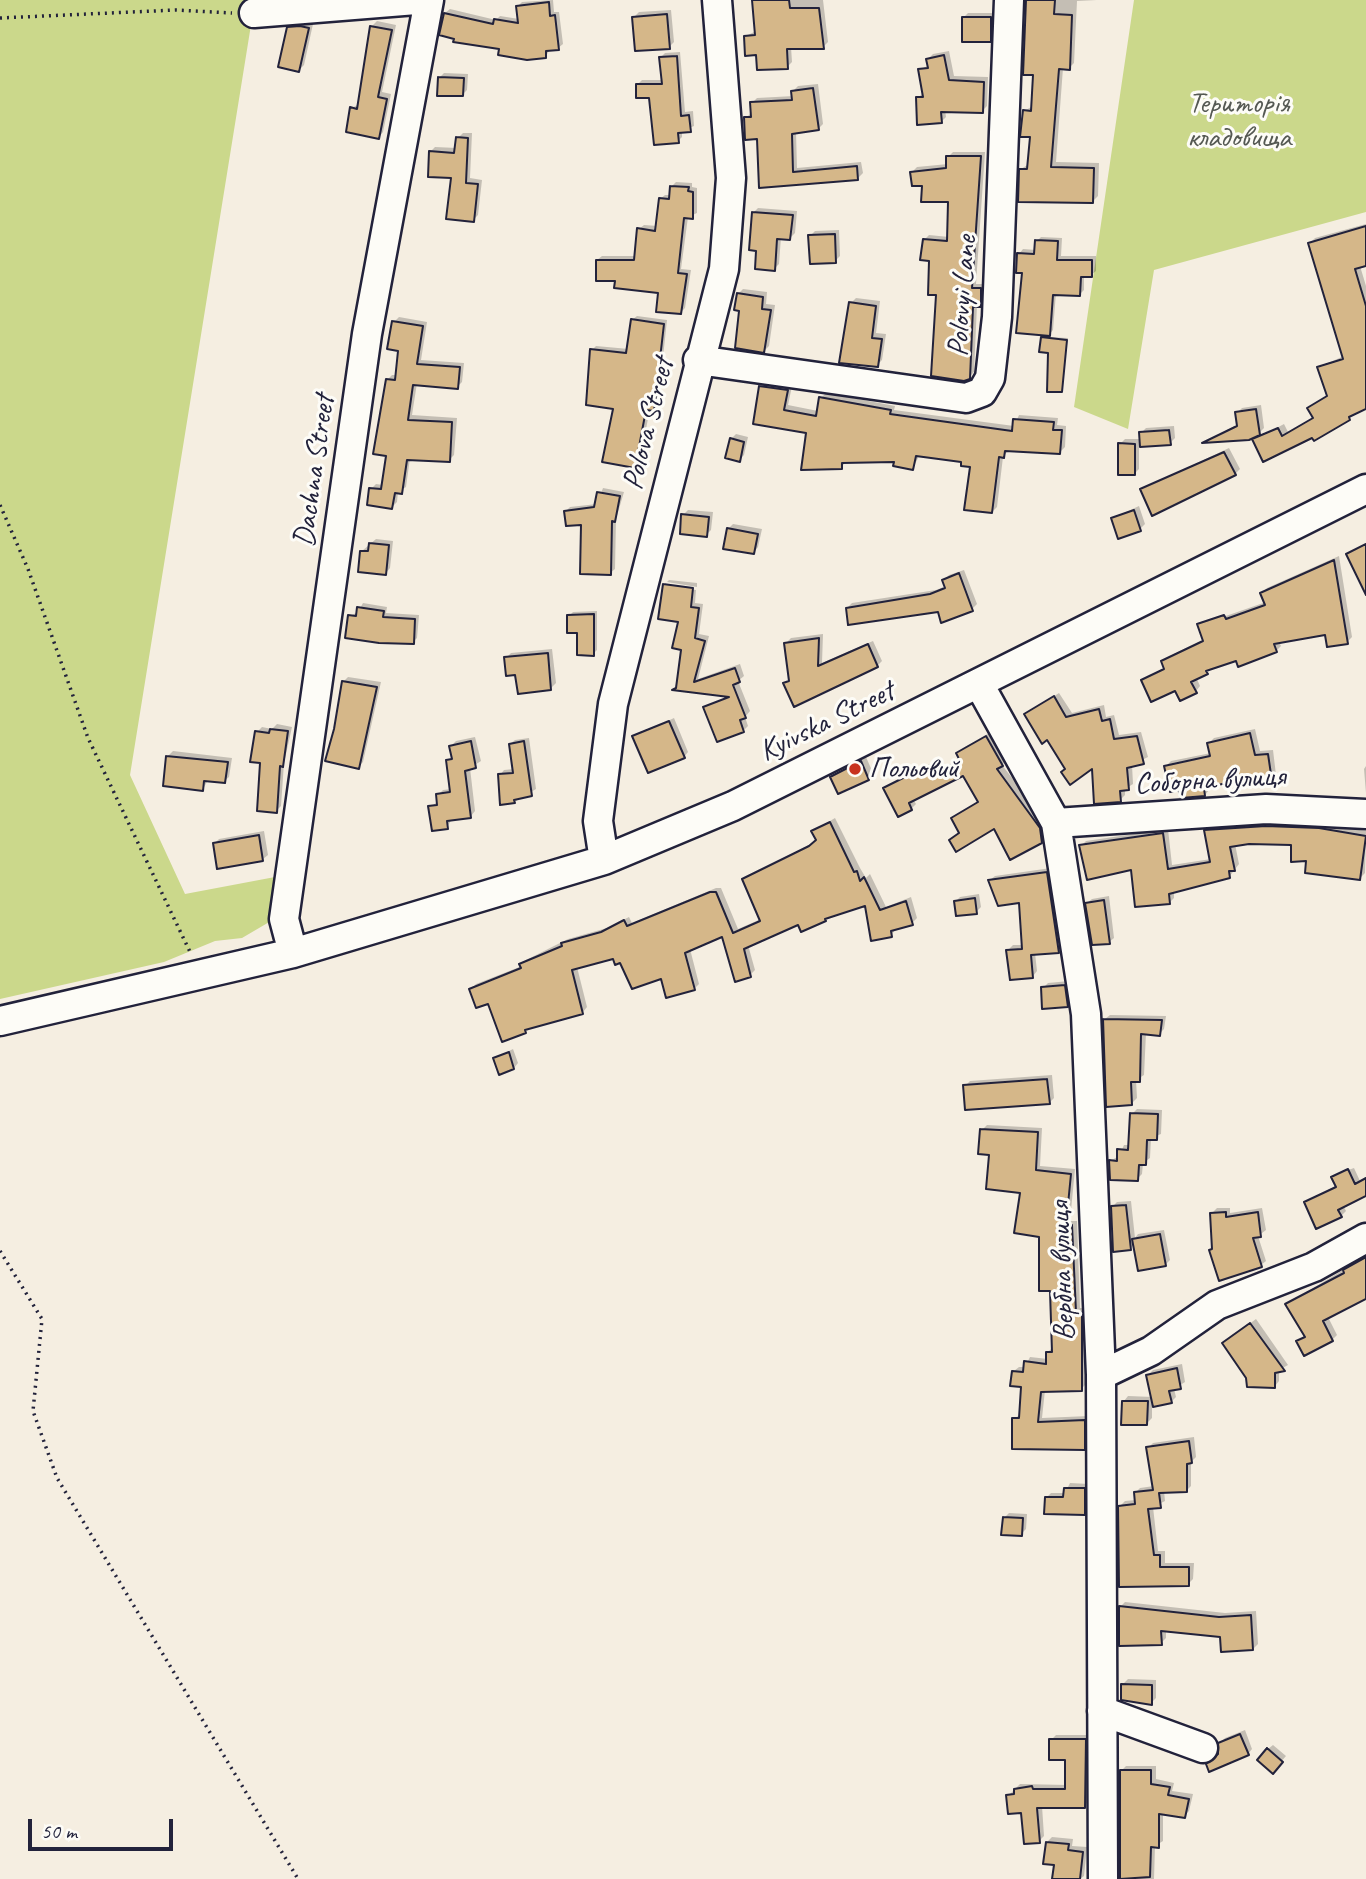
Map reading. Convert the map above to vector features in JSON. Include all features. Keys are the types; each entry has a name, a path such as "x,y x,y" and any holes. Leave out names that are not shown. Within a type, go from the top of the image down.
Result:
{"street":[{"path":"254,13 416,0"},
{"name":"Dachna Street","path":"293,953 284,919 367,334 429,0"},
{"name":"Polova Street","path":"604,860 598,821 613,704 698,360 724,269 732,178 717,0"},
{"name":"Polovyi Lane","path":"698,360 966,398 982,392 990,378 996,317 1009,0"},
{"name":"Kyivska Street","path":"0,1021 293,953 604,860 733,806 1366,489"},
{"name":"Вербна вулиця","path":"979,684 1056,823 1086,1014 1101,1375 1103,1879"},
{"name":"Соборна вулиця","path":"1056,823 1266,809 1366,814"},
{"path":"1101,1375 1151,1351 1217,1305 1314,1266 1366,1238"},
{"path":"1102,1711 1203,1748"}],"path":[{"path":"0,18 176,10 254,13"},
{"path":"0,505 28,569 88,738 201,974"},
{"path":"0,1251 42,1319 33,1410 57,1478 298,1879"}],"green space":[{"path":"0,0 255,0 130,775 185,894 275,877 271,921 242,938 215,941 164,962 0,999"},
{"name":"Територія кладовища","path":"1134,0 1366,0 1366,212 1154,270 1128,429 1074,407"}],"building":[{"path":"752,0 789,0 790,8 819,8 824,49 787,49 788,69 757,70 756,55 745,56 744,36 755,35"},
{"path":"1026,0 1055,0 1054,14 1072,15 1070,70 1059,69 1051,167 1094,168 1093,203 1018,202 1019,169 1027,169 1030,137 1020,137 1023,110 1031,111 1033,75 1023,75"},
{"path":"549,2 550,16 555,15 559,50 546,51 546,58 527,60 498,55 499,49 453,42 454,39 439,35 444,13 493,24 494,19 518,23 516,6"},
{"path":"667,14 670,49 635,51 632,17"},
{"path":"962,17 991,17 991,42 962,42"},
{"path":"370,26 392,30 378,97 387,99 379,139 346,132 350,107 357,109"},
{"path":"287,27 309,28 299,72 278,67"},
{"path":"944,55 949,80 984,82 983,113 941,112 942,123 917,125 916,97 923,97 918,69 928,68 926,59"},
{"path":"677,56 681,116 689,115 691,132 678,133 679,143 654,145 649,98 636,98 636,84 662,84 659,57"},
{"path":"438,77 464,78 463,96 437,96"},
{"path":"813,88 819,130 792,134 793,172 857,166 858,180 759,188 757,139 745,140 744,117 751,117 750,102 792,100 791,91"},
{"path":"456,137 468,138 466,183 478,184 474,222 446,219 451,178 428,177 429,151 454,153"},
{"path":"946,156 981,156 972,288 981,288 981,307 973,307 970,379 964,381 931,376 936,295 928,295 929,261 920,260 923,239 947,241 948,202 921,202 922,186 912,186 910,172 946,168"},
{"path":"670,186 689,187 688,191 693,192 693,219 684,218 678,273 687,274 681,314 656,312 658,293 614,288 615,281 596,281 596,260 634,260 637,228 655,231 659,198 669,199"},
{"path":"752,212 793,215 790,240 777,239 775,271 755,269 756,251 749,250"},
{"path":"1366,226 1366,266 1355,269 1366,306 1366,409 1314,441 1312,438 1263,462 1252,439 1278,428 1282,436 1313,418 1307,408 1327,396 1317,367 1343,359 1308,243"},
{"path":"835,234 836,263 810,264 808,235"},
{"path":"1035,240 1058,241 1057,260 1092,260 1092,277 1081,277 1080,296 1053,295 1050,336 1016,333 1022,273 1016,273 1017,253 1034,254"},
{"path":"737,293 763,297 762,309 771,310 764,353 735,348 739,311 734,310"},
{"path":"849,302 876,306 872,338 882,339 878,367 839,363"},
{"path":"631,319 664,324 654,411 646,410 635,468 602,462 613,409 586,405 590,349 626,353"},
{"path":"392,321 423,326 417,364 460,367 458,389 413,385 408,420 452,422 450,462 407,460 402,494 395,493 392,509 367,505 369,488 381,489 386,456 373,454 386,379 395,380 398,351 387,349"},
{"path":"1041,337 1067,340 1062,392 1047,392 1048,353 1039,352"},
{"path":"759,386 788,390 784,410 816,416 819,397 891,410 890,414 1012,431 1013,419 1054,422 1053,430 1062,430 1060,454 1005,451 1004,458 999,457 992,513 964,510 970,467 961,466 961,462 916,456 913,470 893,466 894,462 842,463 842,469 801,470 806,433 753,424"},
{"path":"1256,409 1260,435 1249,440 1202,443 1237,426 1235,412"},
{"path":"1169,430 1171,445 1140,447 1139,432"},
{"path":"730,438 744,442 740,462 725,458"},
{"path":"1118,443 1135,444 1135,475 1118,475"},
{"path":"1224,452 1236,475 1152,516 1140,489"},
{"path":"597,492 620,496 615,522 612,521 611,575 580,574 581,525 566,526 564,511 594,507"},
{"path":"1134,510 1141,531 1118,539 1111,518"},
{"path":"681,514 709,517 707,537 680,534"},
{"path":"727,528 758,534 754,554 723,549"},
{"path":"369,543 389,545 386,575 358,572 360,551 368,551"},
{"path":"1366,544 1366,595 1346,554"},
{"path":"1334,560 1348,644 1327,647 1325,635 1274,644 1277,652 1238,667 1236,661 1206,671 1208,674 1191,682 1197,693 1180,701 1175,691 1151,702 1141,680 1164,669 1161,661 1203,641 1197,624 1224,615 1226,619 1265,605 1260,593"},
{"path":"959,573 973,611 941,623 938,612 848,625 846,608 930,594 945,588 942,580"},
{"path":"663,584 693,588 691,607 699,608 695,638 705,641 694,682 735,668 740,682 733,685 746,718 740,720 744,732 717,742 703,707 729,697 672,690 676,688 681,650 672,648 678,622 658,619"},
{"path":"357,607 384,611 383,617 415,619 414,644 345,638 348,615 356,616"},
{"path":"594,614 594,656 577,655 577,633 567,633 567,615"},
{"path":"819,638 818,666 868,644 878,667 794,707 783,683 789,681 784,643"},
{"path":"548,653 551,690 518,694 515,675 506,676 504,657"},
{"path":"342,681 377,687 359,769 325,761 334,729"},
{"path":"1054,696 1066,717 1099,709 1102,721 1110,719 1114,739 1137,736 1144,764 1127,768 1129,790 1120,791 1121,802 1094,804 1092,769 1070,785 1061,772 1065,769 1047,740 1042,744 1024,714"},
{"path":"669,721 685,758 648,773 632,736"},
{"path":"270,729 288,731 283,767 280,766 277,813 257,811 260,763 250,762 255,731 269,733"},
{"path":"1250,733 1255,755 1268,754 1272,781 1237,786 1236,781 1204,788 1205,796 1181,798 1179,790 1170,792 1164,766 1210,756 1207,743"},
{"path":"986,736 1003,766 997,769 1040,828 1042,843 1010,860 994,829 956,852 949,840 959,833 951,818 978,802 963,776 909,803 912,810 898,817 883,788 925,767 929,775 960,761 956,753"},
{"path":"471,741 476,768 465,771 471,818 447,821 448,829 432,831 428,806 437,805 436,794 450,792 446,760 452,759 449,746"},
{"path":"524,741 532,796 514,800 515,803 500,805 498,774 513,773 509,744"},
{"path":"166,756 228,762 225,783 204,781 203,791 163,786"},
{"name":"Польовий","path":"861,761 869,780 838,794 830,777"},
{"path":"830,822 854,872 857,871 860,881 864,877 880,910 906,901 913,925 891,931 892,937 871,941 865,906 825,919 826,921 801,932 798,925 744,949 751,977 735,982 722,937 685,953 695,990 666,998 661,979 632,989 620,963 615,965 613,959 572,970 583,1014 525,1030 526,1033 502,1042 488,1004 476,1008 469,989 521,968 519,964 562,946 561,943 601,932 624,920 627,926 710,892 716,892 733,933 760,921 742,879 809,846 816,840 811,831"},
{"path":"1266,826 1319,828 1366,836 1360,880 1305,873 1306,861 1291,862 1291,845 1249,844 1230,847 1235,871 1229,871 1230,878 1169,894 1170,904 1135,907 1131,870 1087,880 1079,845 1163,833 1168,869 1210,862 1204,830"},
{"path":"259,835 263,861 217,869 213,843"},
{"path":"1047,872 1059,953 1031,955 1033,978 1010,980 1006,950 1022,949 1019,903 998,906 988,880"},
{"path":"975,898 977,914 956,916 954,901"},
{"path":"1104,900 1110,944 1092,945 1085,903"},
{"path":"1065,985 1068,1007 1042,1009 1041,987"},
{"path":"1103,1019 1162,1020 1160,1036 1141,1034 1140,1082 1131,1082 1132,1105 1106,1107"},
{"path":"509,1052 514,1069 499,1075 493,1058"},
{"path":"1047,1079 1050,1104 965,1110 963,1085"},
{"path":"1130,1113 1158,1114 1157,1140 1147,1140 1146,1165 1139,1165 1138,1181 1110,1180 1109,1160 1117,1161 1117,1149 1128,1150"},
{"path":"980,1129 1038,1132 1036,1170 1071,1174 1066,1225 1072,1225 1076,1312 1082,1312 1082,1391 1041,1392 1038,1422 1085,1420 1085,1450 1012,1449 1012,1418 1019,1418 1021,1387 1010,1386 1012,1371 1023,1372 1024,1361 1046,1364 1046,1352 1052,1352 1050,1291 1039,1291 1039,1237 1014,1233 1020,1193 986,1189 989,1155 978,1154"},
{"path":"1348,1169 1355,1184 1366,1178 1366,1196 1338,1210 1342,1217 1316,1229 1304,1202 1336,1187 1331,1177"},
{"path":"1126,1205 1131,1250 1113,1252 1111,1206"},
{"path":"1226,1212 1226,1217 1258,1212 1261,1237 1253,1238 1262,1267 1219,1281 1209,1250 1212,1249 1210,1213"},
{"path":"1160,1234 1166,1266 1138,1271 1132,1239"},
{"path":"1366,1257 1366,1299 1323,1321 1333,1341 1304,1356 1296,1341 1305,1337 1285,1304 1344,1273 1343,1270"},
{"path":"1250,1323 1285,1371 1275,1373 1275,1388 1247,1387 1246,1378 1222,1343"},
{"path":"1177,1368 1181,1389 1169,1391 1172,1403 1153,1407 1146,1375"},
{"path":"1122,1401 1148,1401 1147,1425 1121,1425"},
{"path":"1189,1441 1192,1463 1187,1464 1187,1492 1159,1493 1161,1508 1148,1509 1154,1555 1160,1555 1160,1567 1189,1567 1189,1586 1119,1587 1118,1506 1135,1504 1134,1492 1153,1490 1146,1447"},
{"path":"1064,1488 1085,1488 1085,1515 1044,1514 1045,1497 1063,1497"},
{"path":"1003,1517 1023,1518 1022,1536 1001,1535"},
{"path":"1119,1606 1219,1617 1251,1615 1253,1650 1221,1652 1220,1637 1161,1631 1162,1645 1119,1646"},
{"path":"1121,1684 1152,1685 1152,1705 1121,1700"},
{"path":"1240,1734 1249,1755 1209,1772 1206,1764 1218,1754 1218,1743"},
{"path":"1049,1739 1086,1739 1085,1808 1037,1808 1040,1843 1024,1844 1021,1813 1008,1814 1006,1795 1014,1794 1014,1789 1032,1786 1033,1789 1065,1789 1065,1760 1049,1760"},
{"path":"1267,1748 1283,1762 1273,1774 1257,1760"},
{"path":"1120,1770 1151,1770 1151,1784 1170,1787 1168,1795 1189,1799 1185,1818 1159,1814 1159,1848 1151,1847 1150,1877 1120,1879"},
{"path":"1046,1842 1069,1844 1068,1850 1083,1852 1080,1879 1052,1879 1054,1865 1043,1864"}],"place":[{"name":"Польовий","path":"855,769"}]}
